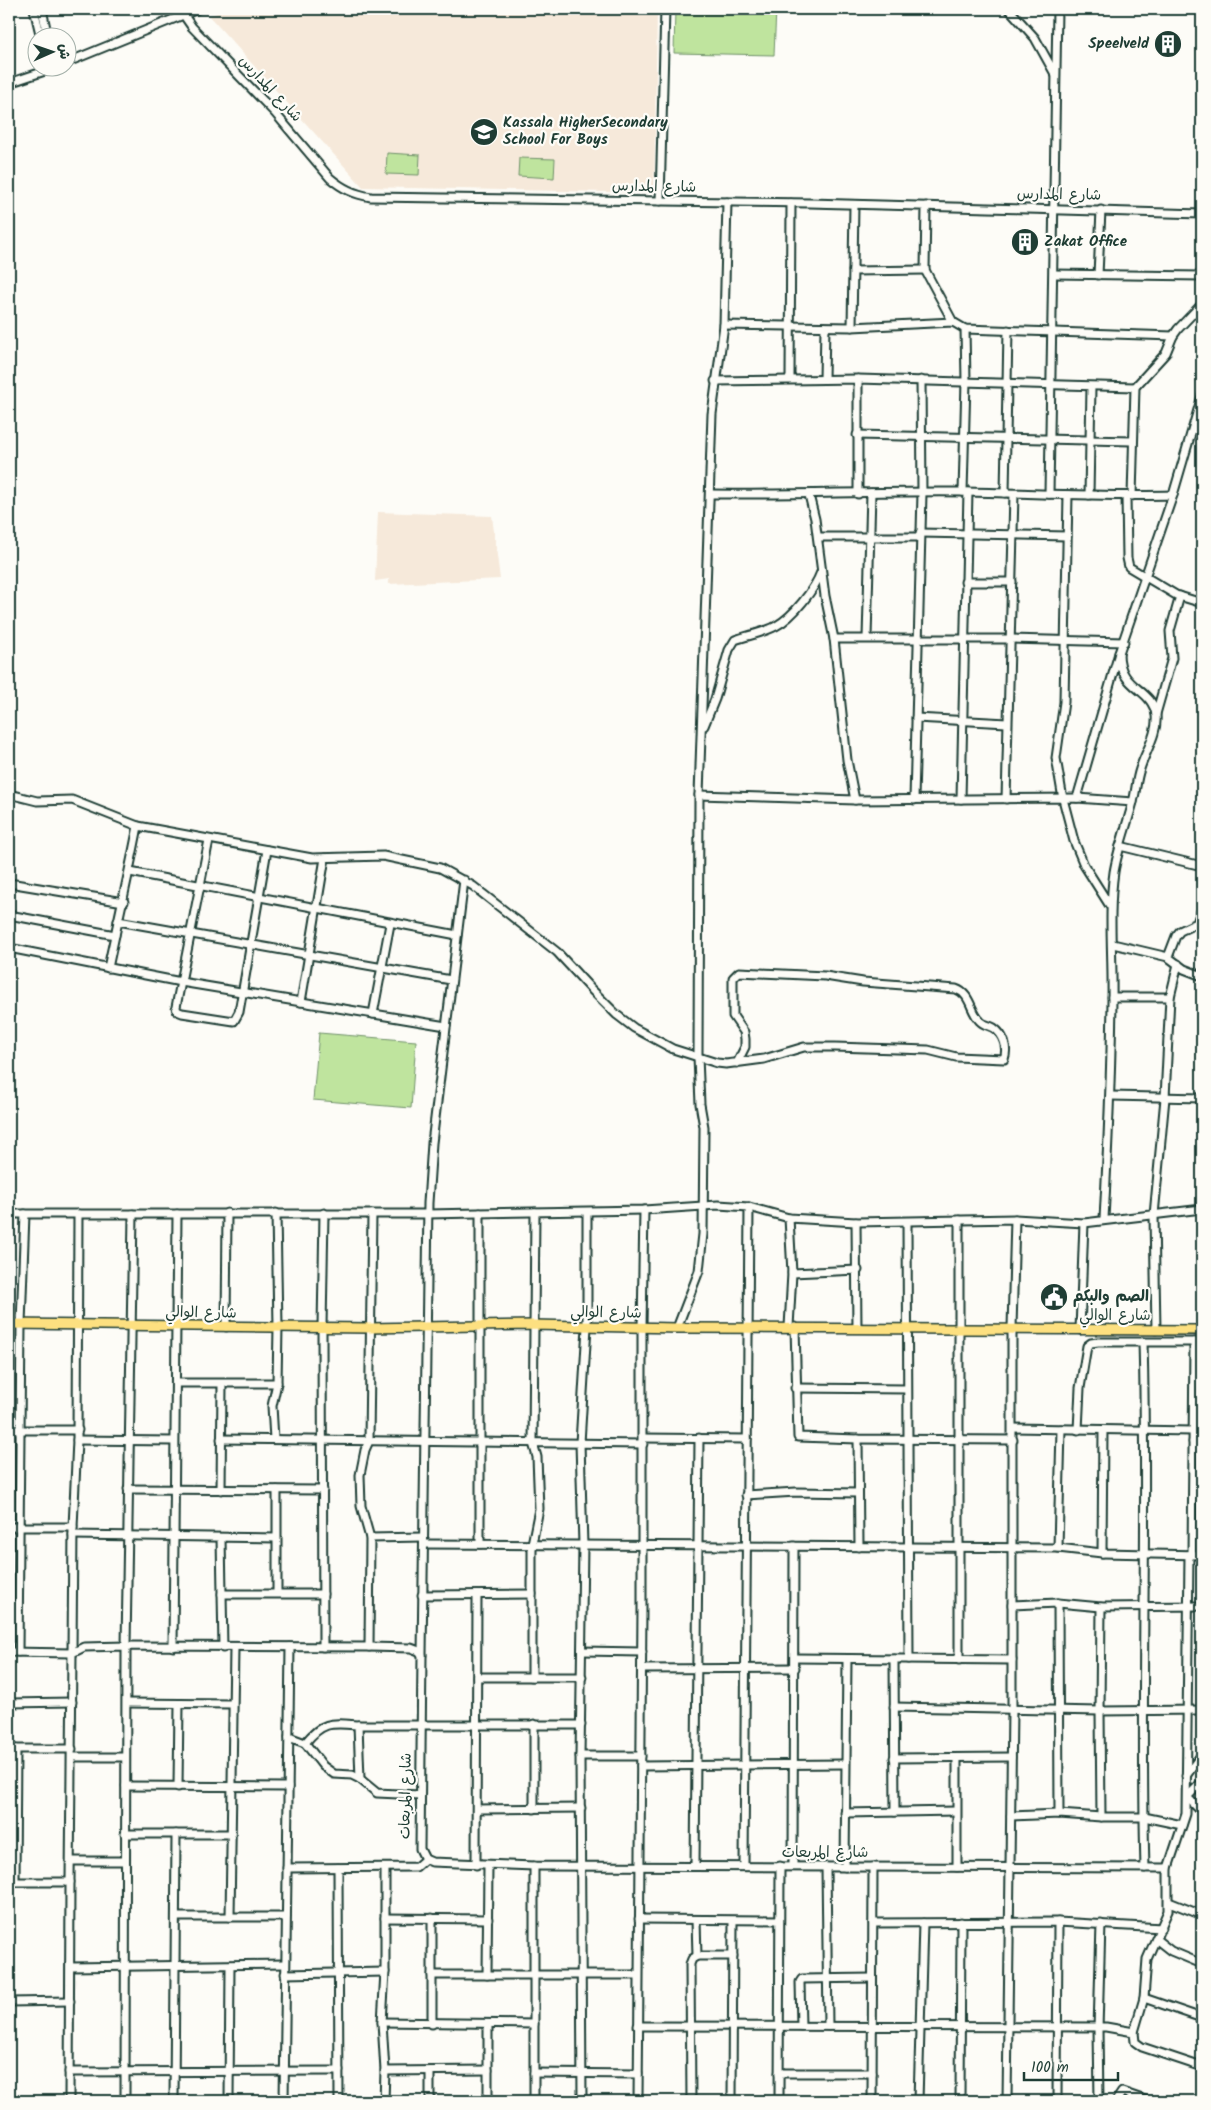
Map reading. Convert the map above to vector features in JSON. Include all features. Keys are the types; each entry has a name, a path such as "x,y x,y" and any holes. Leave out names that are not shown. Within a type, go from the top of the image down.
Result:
{"main road":[{"name":"شارع الوالي","path":"9,1324 370,1328 533,1325 677,1328 1202,1330"}],"street":[{"path":"34,9 39,28"},
{"path":"42,9 46,28"},
{"path":"78,58 183,12 198,9"},
{"path":"660,201 665,9"},
{"path":"1008,9 1035,38 1056,77"},
{"path":"1049,494 1054,274 1056,9"},
{"name":"شارع المدارس","path":"183,12 192,27 275,113 330,178 339,186 357,195 371,197 854,204 1202,214"},
{"path":"9,83 28,76"},
{"path":"677,1328 699,1271 703,1234 704,1127 700,1104 698,1057 700,795 712,414 724,325 727,202"},
{"path":"790,379 791,203"},
{"path":"852,327 854,204"},
{"path":"926,206 925,270 953,322 965,329 1173,336"},
{"path":"1098,275 1101,210"},
{"path":"853,271 925,270"},
{"path":"1054,274 1202,276"},
{"path":"1202,304 1173,336 1166,354 1135,387 1129,496 1128,563 1129,567 1159,586 1180,596 1202,603"},
{"path":"724,325 852,327 953,322"},
{"path":"824,379 825,327"},
{"path":"961,799 967,533 964,438 965,329"},
{"path":"1005,493 1008,330"},
{"path":"715,381 858,379 1135,387"},
{"path":"858,379 858,494"},
{"path":"914,800 922,493 921,380"},
{"path":"1090,495 1092,387"},
{"path":"1077,798 1119,653 1173,495 1202,396"},
{"path":"857,435 1132,441"},
{"path":"710,494 966,492 1129,496 1173,495"},
{"path":"808,494 818,537 825,596 834,639 846,760 855,800"},
{"path":"867,638 871,494"},
{"path":"1006,799 1014,494"},
{"path":"1068,495 1064,702 1056,758 1063,799 1074,840 1084,865 1110,906"},
{"path":"818,537 967,533 1014,536 1067,536"},
{"path":"702,730 715,699 729,650 735,640 778,625 794,611 812,589 822,569"},
{"path":"965,582 1012,582"},
{"path":"1104,1219 1111,1096 1113,944 1110,906 1120,846 1133,802 1139,771 1156,728 1156,714 1172,658 1170,631 1180,596"},
{"path":"834,639 964,638 1124,642"},
{"path":"1119,653 1119,664 1123,675 1144,694 1156,714"},
{"path":"916,718 1007,723"},
{"path":"9,794 37,800 72,800 138,826 312,858 383,856 440,868 464,880 557,952 592,990 628,1024 673,1049 698,1057 726,1064 737,1063 764,1060 804,1047 928,1050 956,1057 994,1060 1004,1060 1006,1052 1002,1036 993,1027 980,1022 968,999 962,991 956,989 863,982 825,976 739,972 733,978 734,1016 744,1032 745,1047 737,1063"},
{"path":"700,795 855,800 1077,798 1133,802"},
{"path":"108,968 124,902 138,826"},
{"path":"209,840 177,1000 177,1010 226,1022 234,1022 237,1018 267,850"},
{"path":"1120,846 1202,866"},
{"path":"300,1002 325,858"},
{"path":"130,872 390,924 457,935"},
{"name":"شارع المربعات","path":"464,880 432,1143 428,1214 420,1795 420,1849 425,1859 440,1864 534,1866 1010,1866 1168,1868"},
{"path":"9,883 124,902"},
{"path":"1168,957 1176,936 1180,931 1197,923 1202,908"},
{"path":"9,915 115,935"},
{"path":"118,921 451,980"},
{"path":"373,1014 390,924"},
{"path":"1113,944 1168,957 1191,972 1202,976"},
{"path":"9,948 181,982 446,1026"},
{"path":"1156,1330 1154,1215 1165,1098 1170,997 1178,964"},
{"path":"1112,997 1170,997"},
{"path":"1111,1096 1202,1098"},
{"path":"9,1214 587,1212 718,1205 750,1207 789,1218 856,1222 1015,1219 1084,1223 1104,1219 1202,1209"},
{"path":"744,1866 750,1207"},
{"path":"638,2101 644,1210"},
{"path":"532,1677 532,1544 539,1509 537,1457 533,1443 535,1212"},
{"path":"582,2101 580,1756 584,1545 580,1443 587,1326 587,1212"},
{"path":"226,1327 227,1213"},
{"path":"323,1647 322,1327 324,1213"},
{"path":"480,1213 480,1544"},
{"path":"18,1652 22,1430 21,1324 25,1214"},
{"path":"69,2101 73,1531 78,1440 78,1214"},
{"path":"125,2101 126,1646 133,1214"},
{"path":"173,1646 177,1214"},
{"path":"274,1439 272,1406 277,1383 278,1327 276,1214"},
{"path":"369,1647 370,1538 361,1506 360,1482 365,1450 369,1441 372,1214"},
{"path":"789,1218 798,1437 1013,1440"},
{"path":"1007,2101 1012,1709 1012,1328 1015,1219"},
{"path":"959,1220 959,1660"},
{"path":"856,1222 858,1270 857,1328"},
{"path":"908,1222 909,1659"},
{"path":"1080,1330 1084,1223"},
{"path":"792,1273 858,1270"},
{"path":"1143,1342 1145,1868"},
{"path":"1078,1430 1080,1388 1087,1346 1091,1343 1198,1342 1193,1431 1191,1555 1188,1606 1186,1814 1168,1868 1169,1902 1162,1928 1147,1958 1144,1998 1134,2032 1135,2042 1142,2047 1202,2067"},
{"path":"176,1383 277,1383"},
{"path":"221,1490 222,1384"},
{"path":"795,1388 908,1389"},
{"path":"1013,1428 1193,1431"},
{"path":"1058,1548 1061,1429"},
{"path":"9,1430 78,1430"},
{"path":"1102,1553 1103,1430"},
{"path":"221,1438 481,1443 580,1443 698,1438 747,1439"},
{"path":"695,1866 698,1438"},
{"path":"858,1439 859,1547"},
{"path":"78,1440 174,1441"},
{"path":"1193,1442 1202,1442"},
{"path":"128,1488 174,1490 323,1490"},
{"path":"277,1490 277,1594"},
{"path":"746,1495 796,1492 858,1493"},
{"path":"9,1527 128,1537 276,1538"},
{"path":"221,1538 223,1648"},
{"path":"370,1538 480,1544 1058,1548 1102,1553 1202,1555"},
{"path":"793,1866 794,1546"},
{"path":"9,1578 18,1578"},
{"path":"222,1594 323,1594"},
{"path":"422,1595 532,1594"},
{"path":"476,1865 477,1595"},
{"path":"1012,1605 1058,1603 1101,1607 1202,1606"},
{"path":"1058,1603 1059,1814"},
{"path":"1101,1607 1101,1817"},
{"path":"9,1652 72,1653 84,1648 126,1646 223,1648 369,1647 411,1648 419,1651 422,1655"},
{"path":"284,2101 290,1647"},
{"path":"230,1917 234,1648"},
{"path":"582,1651 642,1652"},
{"path":"795,1658 1012,1660"},
{"path":"845,1867 846,1658"},
{"path":"894,1659 895,1812"},
{"path":"642,1669 795,1668"},
{"path":"477,1677 582,1677"},
{"path":"9,1703 72,1702"},
{"path":"126,1703 232,1704"},
{"path":"178,1787 179,1704"},
{"path":"894,1707 1058,1708 1143,1711 1202,1710"},
{"path":"305,1743 320,1729 331,1723 358,1725 477,1723 581,1725"},
{"path":"534,1724 534,1809"},
{"path":"358,1725 360,1779"},
{"path":"288,1738 305,1743 323,1766 334,1774 352,1775 377,1793 420,1795"},
{"path":"70,1882 12,1882 12,1749 125,1757"},
{"path":"1186,1776 1202,1754"},
{"path":"580,1756 641,1756"},
{"path":"894,1758 1011,1756"},
{"path":"956,1758 956,1867"},
{"path":"641,1766 845,1764"},
{"path":"1187,1797 1202,1782"},
{"path":"126,1786 288,1787"},
{"path":"1187,1797 1202,1812"},
{"path":"476,1809 581,1808"},
{"path":"846,1813 956,1811"},
{"path":"1011,1816 1059,1814 1101,1817 1144,1817 1182,1825"},
{"path":"125,1834 230,1834"},
{"path":"174,2101 176,1834"},
{"path":"287,1868 416,1867 425,1859"},
{"path":"71,1861 125,1861"},
{"path":"487,1975 488,1865"},
{"path":"534,1866 534,2101"},
{"path":"779,2101 780,1866"},
{"path":"826,1867 828,2026"},
{"path":"872,2101 873,1867"},
{"path":"338,1868 339,2101"},
{"path":"384,2101 385,2071 382,2022 385,1972 385,1868"},
{"path":"1169,1902 1202,1915"},
{"path":"176,1917 286,1917"},
{"path":"385,1918 488,1919"},
{"path":"432,1918 432,2024"},
{"path":"639,1919 779,1920"},
{"path":"696,1920 697,1956"},
{"path":"732,2101 733,1921"},
{"path":"873,1923 1009,1921 1162,1928"},
{"path":"960,2101 961,1922"},
{"path":"1057,2101 1058,1922"},
{"path":"918,2101 923,1923"},
{"path":"1098,2101 1101,1924"},
{"path":"1156,1940 1171,1952 1202,1964"},
{"path":"691,2101 690,1964 692,1959 697,1956 733,1956"},
{"path":"70,1967 285,1964"},
{"path":"229,2101 230,1966"},
{"path":"285,1974 385,1972"},
{"path":"432,1975 638,1975"},
{"path":"801,2026 800,1982 802,1979 872,1978"},
{"path":"1144,1998 1202,2018"},
{"path":"9,2002 70,2001"},
{"path":"382,2022 488,2025 534,2024"},
{"path":"488,2025 488,2101"},
{"path":"638,2026 733,2025 1008,2028 1057,2026 1098,2029 1106,2027 1134,2032"},
{"path":"69,2072 125,2070 339,2071"},
{"path":"385,2071 488,2070"},
{"path":"430,2072 430,2101"},
{"path":"779,2073 872,2073"},
{"path":"534,2074 638,2074"},
{"path":"1116,2101 1122,2092 1148,2101"}],"shaded area":[{"name":"Kassala HigherSecondary School For Boys","path":"227,9 657,9 654,193 363,187 209,16"},
{"path":"378,512 492,516 500,579 389,584 389,579 375,581"}],"green space":[{"path":"675,9 776,9 774,55 674,53"},
{"path":"387,153 420,155 419,175 386,174"},
{"path":"519,158 555,159 554,178 518,176"},
{"path":"319,1033 416,1041 411,1108 313,1100"}],"place":[{"name":"Speelveld","path":"1168,44"},
{"name":"Kassala HigherSecondary School For Boys","path":"484,132"},
{"name":"Zakat Office","path":"1025,242"},
{"name":"الصم والبكم","path":"1054,1297"}]}
